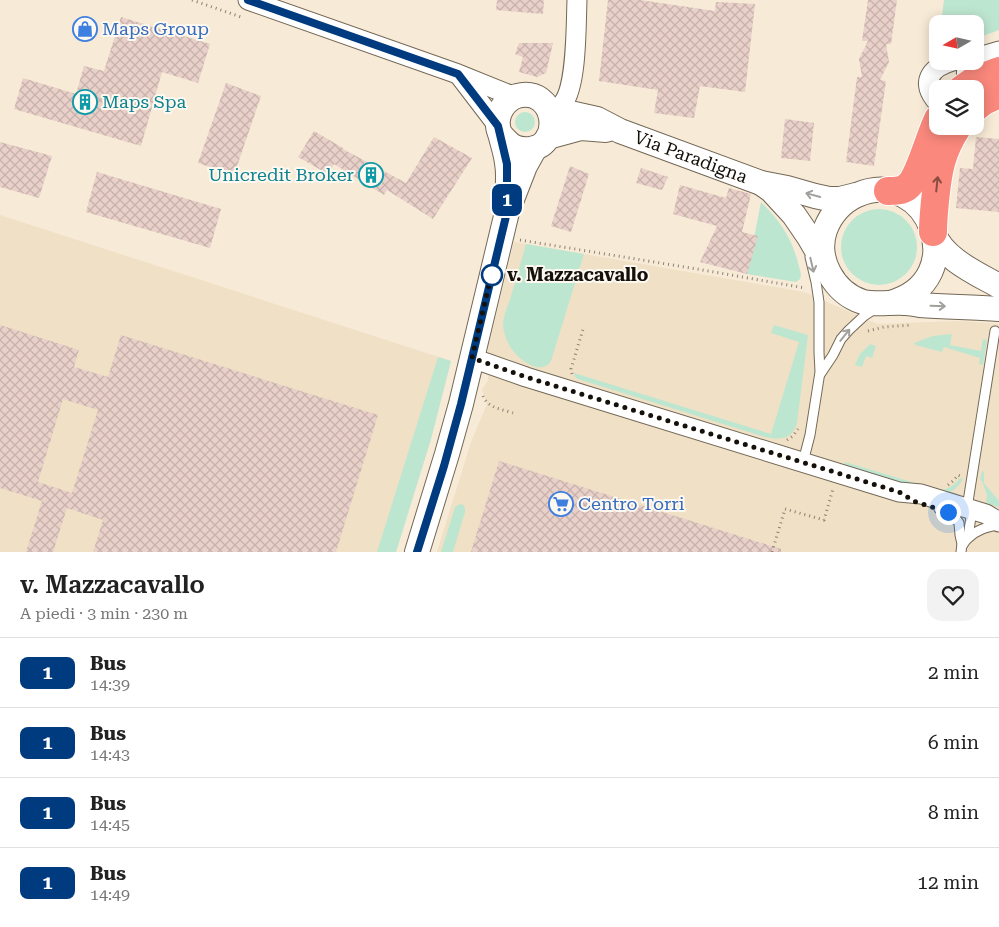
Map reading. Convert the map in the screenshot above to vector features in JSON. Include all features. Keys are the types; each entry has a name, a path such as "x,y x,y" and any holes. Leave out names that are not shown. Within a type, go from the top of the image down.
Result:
{"highway":[{"path":"977,80 999,71"},
{"path":"984,101 999,94"},
{"path":"888,191 902,190 910,184 920,165 931,135"},
{"path":"934,232 939,166 949,135"}],"street":[{"name":"Via Paradigna","path":"248,0 458,74 515,97 532,96 546,107 597,119"},
{"path":"546,107 563,103 570,87 574,64 576,0"},
{"path":"417,552 461,404 507,212 525,166 552,124 546,107 563,75 576,0"},
{"path":"984,55 999,51"},
{"path":"929,90 928,81 931,74 936,70"},
{"name":"Via Paradigna","path":"458,74 510,146 521,150 581,128 620,131"},
{"name":"Via Paradigna","path":"570,87 581,109 620,131 761,183 829,199 840,199 860,194"},
{"path":"507,212 507,164 499,131 499,115 505,104 515,97"},
{"name":"Via Paradigna","path":"761,183 771,190 797,219 814,245 827,271 838,286 853,298 871,303 921,305 997,320"},
{"name":"Via Paradigna","path":"827,271 822,243 827,225 837,209 852,197 860,194 869,191 888,191 897,193 913,202 926,216 939,244 947,254 999,286"},
{"path":"890,303 907,296 921,285 927,277 934,260 934,232"},
{"path":"472,358 526,377 899,492 918,494 970,509 988,515 999,524"}],"lane":[{"path":"797,219 812,263 818,292 819,312 818,347 820,376 810,435 803,462"},
{"path":"820,376 823,368 850,329 872,310 890,303"},
{"path":"963,546 968,535 997,320"},
{"path":"899,492 916,502 952,514 959,523 963,546"},
{"path":"963,546 976,532 999,524"}],"path":[{"path":"192,0 248,20"},
{"path":"501,235 525,241 804,288 808,292 810,307 819,312"},
{"path":"850,329 862,334 878,328 913,325"},
{"path":"572,377 571,369 584,326"},
{"path":"783,441 793,436 799,424"}],"shaded area":[{"path":"0,215 451,361 431,439 396,552 0,552"},
{"path":"514,242 804,292 877,324 959,321 999,324 999,552 437,552 471,442 487,404 482,390 488,380 488,348"}],"green space":[{"path":"944,0 999,0 999,30 984,36 984,15 942,15"},
{"path":"525,112 532,115 535,122 532,129 525,132 518,129 515,122 518,115"},
{"path":"761,202 776,218 791,243 801,275 800,279 796,282 747,274"},
{"path":"872,209 886,209 900,215 911,226 917,240 914,262 906,274 886,285 872,285 858,279 847,268 841,254 841,240 847,226 858,215"},
{"path":"526,244 584,254 551,361 542,367 530,365 514,352 507,341 503,326"},
{"path":"774,325 808,335 797,423 792,433 785,438 765,437 580,380 574,374 771,434 799,342 771,333"},
{"path":"952,334 950,345 981,351 983,339 987,340 983,365 979,364 980,358 944,347 942,352 915,345 914,343 933,336"},
{"path":"870,344 876,346 872,358 866,356 862,367 855,365 860,354"},
{"path":"438,357 451,361 431,439 396,552 377,552"},
{"path":"845,462 938,490 948,488 960,478 963,479 952,491 938,494 844,466"},
{"path":"982,471 984,472 984,483 999,501 999,507 986,503 987,495 980,480"},
{"path":"462,504 465,512 453,552 441,552 455,507"}],"building":[{"path":"497,0 544,0 543,14 496,10"},
{"path":"608,0 640,0 715,11 716,2 755,4 745,92 700,86 694,118 654,113 658,90 599,81"},
{"path":"868,0 897,0 891,44 886,44 889,62 880,80 886,81 874,166 846,162 857,77 862,77 859,59 868,41 862,41"},
{"path":"121,17 210,44 198,83 162,72 141,146 14,109 23,78 76,94 84,66 104,71"},
{"path":"519,43 553,43 546,73 537,77 519,72 523,57 515,54"},
{"name":"Maps Spa","path":"226,83 261,96 234,175 198,163"},
{"path":"785,119 814,123 810,161 781,158"},
{"path":"314,131 406,183 434,137 472,158 433,219 387,190 384,195 334,164 328,174 298,157"},
{"path":"976,137 999,139 999,212 956,208 960,168 973,169"},
{"path":"0,142 52,156 39,198 0,187"},
{"path":"570,166 589,174 571,232 551,226"},
{"path":"641,168 668,177 662,190 636,183"},
{"path":"97,172 221,209 210,248 86,212"},
{"path":"680,185 726,198 729,188 751,194 742,232 758,236 747,274 700,262 717,226 673,214"},
{"path":"0,325 79,350 74,367 108,377 121,335 378,415 336,552 93,552 103,520 67,508 53,552 26,552 42,501 0,488","holes":["63,399 98,410 72,493 38,482"]},
{"name":"Centro Torri","path":"499,461 781,549 781,552 471,552"}],"bus line":[{"name":"1","path":"248,0 458,74 498,126 507,164 507,212 461,404 417,552"}],"place":[{"name":"Maps Group","path":"85,29"},
{"name":"Maps Spa","path":"85,102"},
{"name":"Unicredit Broker","path":"371,175"},
{"name":"v. Mazzacavallo","path":"492,275"},
{"name":"Centro Torri","path":"561,504"}],"route":[{"path":"492,275 492,272 472,358 526,377 899,492 916,502 948,512"}]}
